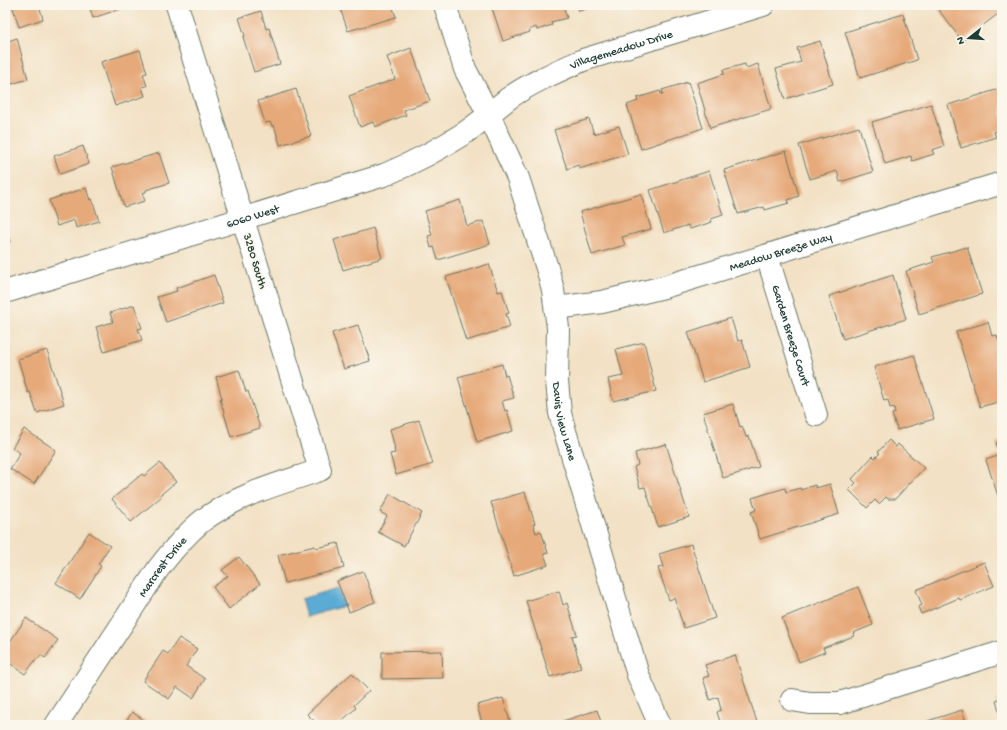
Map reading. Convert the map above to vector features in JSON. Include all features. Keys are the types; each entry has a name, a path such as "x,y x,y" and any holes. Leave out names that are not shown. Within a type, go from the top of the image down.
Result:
{"street":[{"name":"3280 South","path":"177,5 320,470"},
{"name":"Davis View Lane","path":"445,5 465,69 489,115 525,197 548,271 556,308 558,328 558,397 564,428 638,675 660,725"},
{"name":"Villagemeadow Drive","path":"489,115 510,98 526,88 583,60 763,5"},
{"name":"6060 West","path":"5,292 367,181 404,167 439,149 467,132 489,115"},
{"name":"Meadow Breeze Way","path":"556,308 602,302 642,293 1000,190"},
{"name":"Garden Breeze Court","path":"767,256 816,415"},
{"name":"Marcrest Drive","path":"56,725 158,569 186,536 201,522 220,508 241,498 320,470"},
{"path":"792,700 810,703 840,703 1002,652"}],"water":[{"path":"339,588 344,606 306,617 301,599"}],"building":[{"path":"12,5 39,5 43,19 19,27"},
{"path":"89,5 118,5 120,9 93,18"},
{"path":"339,5 392,5 396,17 348,31"},
{"path":"491,5 563,5 567,18 551,22 552,25 537,30 536,27 529,30 530,32 503,41"},
{"path":"577,5 596,5 579,11"},
{"path":"935,5 1002,5 1002,11 962,41"},
{"path":"261,11 266,29 269,28 280,64 254,72 243,37 245,36 239,18"},
{"path":"903,14 917,60 860,78 845,32"},
{"path":"17,38 28,79 5,86 5,42"},
{"path":"820,41 833,84 785,99 776,69 801,62 797,48"},
{"path":"411,48 430,101 404,110 406,115 375,127 373,122 360,127 349,96 395,79 387,57"},
{"path":"140,50 147,73 143,74 147,86 142,87 145,96 115,106 101,62"},
{"path":"745,64 746,68 758,64 771,109 710,128 697,83 724,74 723,70"},
{"path":"688,82 703,128 641,149 627,105 638,101 637,98 660,91 661,94 663,94 662,90"},
{"path":"1002,88 1002,133 1001,130 994,132 996,137 961,148 948,105"},
{"path":"296,89 311,136 280,145 274,125 272,126 270,122 265,123 258,101"},
{"path":"931,104 944,146 932,150 934,154 912,161 911,156 885,164 872,122"},
{"path":"589,119 594,134 619,126 628,154 579,169 578,165 567,169 554,130"},
{"path":"859,127 873,172 840,182 837,171 810,179 799,145"},
{"path":"83,146 89,164 60,174 54,156"},
{"path":"786,151 799,196 788,200 789,203 765,210 764,207 738,214 724,170"},
{"path":"159,153 169,183 146,190 146,192 142,193 145,201 124,207 112,167"},
{"path":"709,171 723,215 711,219 712,222 690,229 688,225 664,233 650,190"},
{"path":"86,188 90,200 92,199 99,221 76,228 74,220 57,226 49,200"},
{"path":"641,194 651,229 622,237 625,245 592,255 580,212"},
{"path":"460,200 467,226 483,221 490,244 438,260 434,247 431,248 428,236 432,235 425,211"},
{"path":"5,226 10,242 5,244"},
{"path":"373,228 382,258 343,270 334,240"},
{"path":"967,247 982,294 919,314 906,271 934,262 932,257"},
{"path":"489,264 498,292 502,291 509,313 506,314 510,327 466,341 446,277"},
{"path":"214,275 223,303 166,322 157,297 177,291 176,288"},
{"path":"893,275 906,319 843,339 829,296"},
{"path":"134,305 142,328 138,329 142,340 104,352 96,327 113,322 110,313"},
{"path":"731,318 738,341 742,340 750,367 703,382 688,332"},
{"path":"988,322 992,336 997,335 1002,350 1002,401 980,407 956,332"},
{"path":"358,325 370,361 344,369 332,333"},
{"path":"644,342 656,391 613,401 608,379 623,376 616,349"},
{"path":"47,350 64,404 37,413 30,392 28,393 18,359"},
{"path":"914,355 934,419 897,430 892,414 895,413 894,407 890,408 888,400 884,401 874,367"},
{"path":"502,364 514,398 502,401 505,411 507,410 513,431 477,442 458,377"},
{"path":"239,370 246,392 248,391 260,428 231,437 220,399 222,399 216,377"},
{"path":"733,404 740,427 742,426 746,437 749,436 759,467 723,478 703,413"},
{"path":"419,420 433,464 396,475 390,454 395,453 395,449 390,429"},
{"path":"24,429 56,450 34,484 10,469 20,453 12,448"},
{"path":"889,440 896,447 898,444 924,468 895,499 888,499 886,497 879,504 875,500 867,508 849,490 856,483 852,479 873,456 875,458 880,453 878,452"},
{"path":"1002,441 1002,508 986,460 1000,455 996,443"},
{"path":"666,444 689,517 658,527 645,487 640,488 634,467 638,465 635,453"},
{"path":"160,463 176,482 160,495 161,497 131,522 112,499 142,474 144,476"},
{"path":"830,484 839,514 760,539 751,512 756,510 752,498 785,488 786,492 800,488 801,490 815,485 816,488"},
{"path":"525,492 535,524 533,524 536,533 541,531 548,553 544,554 548,565 514,576 491,502"},
{"path":"390,494 422,513 404,546 378,532 387,516 380,512"},
{"path":"89,532 110,546 98,564 101,566 80,599 56,583"},
{"path":"338,543 344,568 285,583 278,555 315,546 316,548"},
{"path":"691,544 715,618 684,628 674,598 669,600 658,568 663,567 659,554"},
{"path":"239,557 260,584 229,609 213,587 228,576 222,570"},
{"path":"984,562 994,586 960,600 959,598 921,614 918,607 922,605 916,590"},
{"path":"363,571 375,602 349,612 337,581"},
{"path":"858,587 873,625 853,633 854,636 823,648 825,652 799,662 782,618"},
{"path":"559,591 563,605 567,603 577,635 572,636 581,668 550,677 526,601"},
{"path":"26,618 58,640 45,658 41,655 38,659 37,658 25,674 5,660 5,649"},
{"path":"179,638 197,649 186,666 205,679 193,698 177,687 169,699 143,681 163,651 168,654"},
{"path":"442,651 443,678 382,679 382,652"},
{"path":"735,655 758,725 721,725 717,712 721,710 718,697 710,700 703,678 709,676 705,665"},
{"path":"352,673 369,691 354,705 356,708 337,725 318,725 307,714"},
{"path":"503,698 511,725 476,725 482,723 477,705"},
{"path":"1002,699 1002,720 996,701"},
{"path":"597,710 601,722 599,725 557,725 557,723"},
{"path":"962,710 967,725 915,725"},
{"path":"132,712 150,724 124,725"}]}
